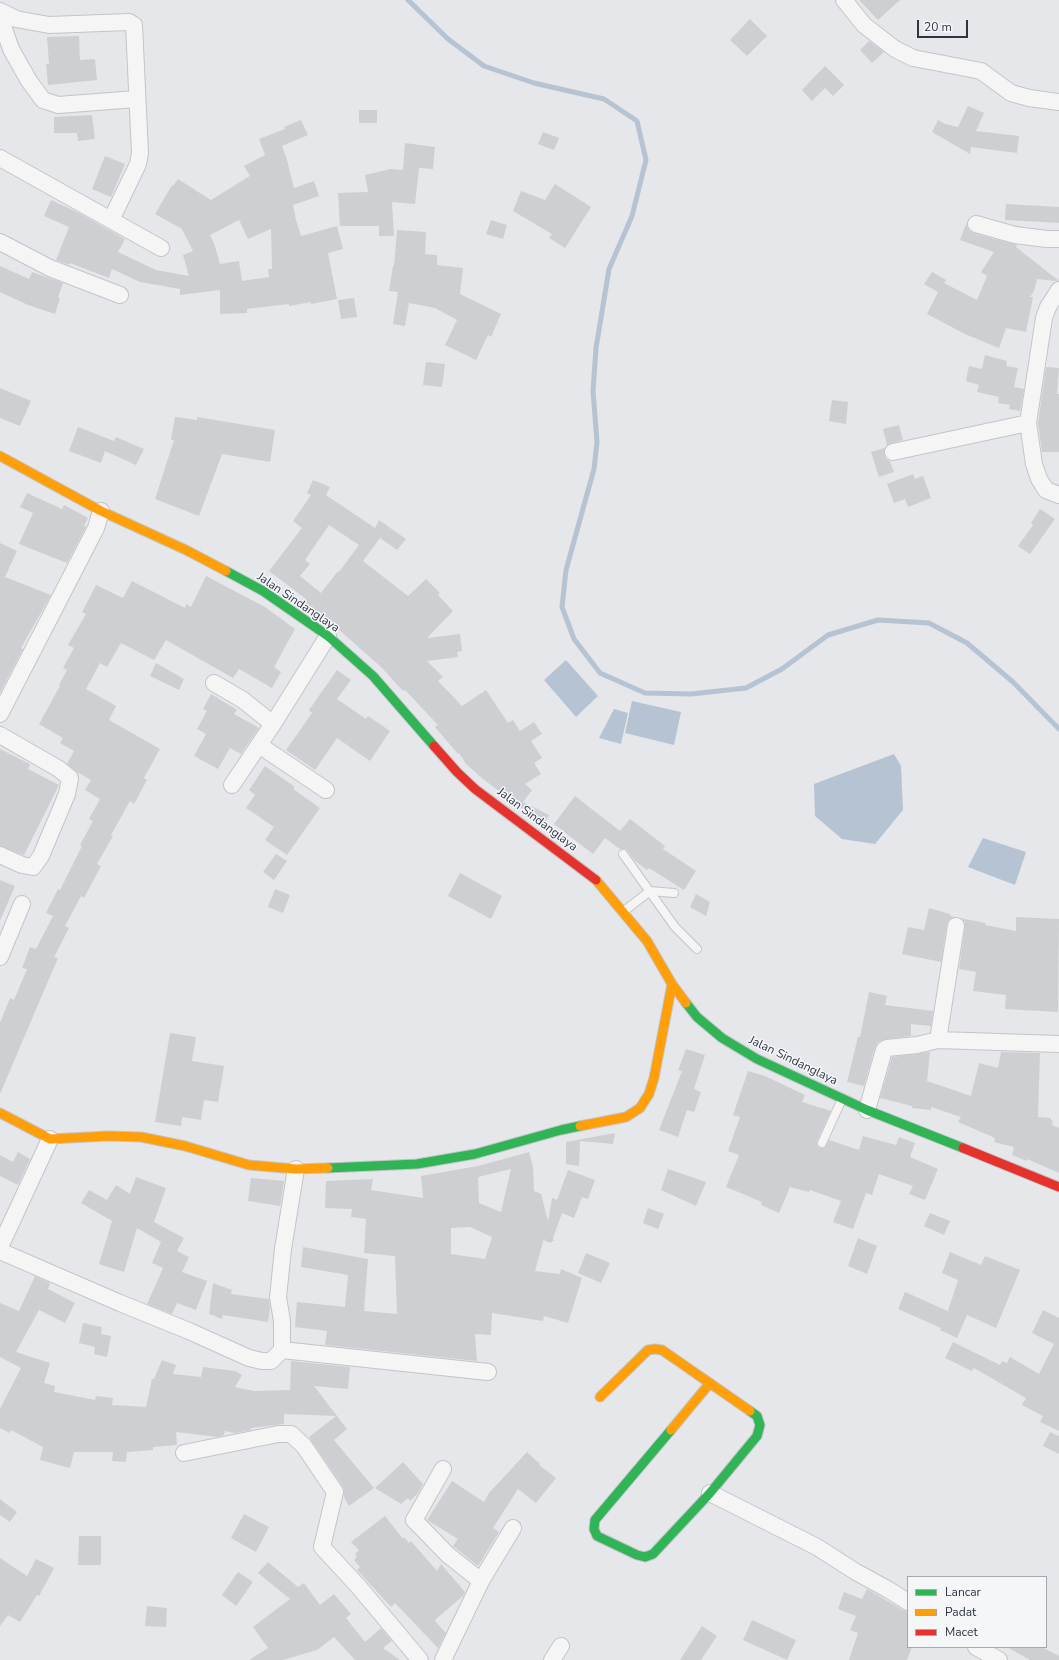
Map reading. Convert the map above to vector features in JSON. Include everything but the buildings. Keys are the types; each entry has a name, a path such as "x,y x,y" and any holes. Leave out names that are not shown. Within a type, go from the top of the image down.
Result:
{"street":[{"path":"844,0 864,25 895,49 913,58 980,71 1011,94 1059,102"},
{"path":"0,11 16,19 49,26 105,22 132,23 135,37 136,99 140,142 138,164 111,220"},
{"path":"0,17 11,49 28,80 43,100 58,105 136,99"},
{"path":"0,158 161,248"},
{"path":"976,224 1015,235 1047,239 1059,238"},
{"path":"0,242 50,268 120,295"},
{"path":"1059,290 1048,307 1044,318 1028,423 1034,464 1039,479 1046,490 1059,495"},
{"path":"893,452 1028,423"},
{"name":"Jalan Sindanglaya","path":"0,456 101,511 186,550 263,591 328,636 373,676 458,772 475,789 596,879 647,941 672,984 697,1017 722,1038 757,1059 867,1110 1059,1187"},
{"path":"0,714 96,528 101,511"},
{"path":"232,785 273,724 328,636"},
{"path":"214,683 243,700 273,724"},
{"path":"0,735 59,769 70,778 67,794 53,828 41,856 33,867 22,865 0,855"},
{"path":"259,745 326,790"},
{"path":"0,957 22,904"},
{"path":"938,1040 956,926"},
{"path":"0,1113 50,1139 108,1136 141,1137 185,1146 249,1165 296,1169 417,1164 474,1154 561,1130 626,1117 640,1108 649,1094 654,1078 672,984"},
{"path":"867,1110 884,1050 892,1046 917,1045 938,1040 1059,1044"},
{"path":"0,1247 50,1139"},
{"path":"0,1251 249,1358 262,1361 271,1361 282,1350 282,1321 278,1297 283,1249 296,1169"},
{"path":"282,1350 488,1372"},
{"path":"600,1397 648,1350 662,1350 710,1383 757,1416 760,1425 758,1436 710,1493 653,1554 646,1557 637,1555 597,1536 594,1528 595,1520 710,1383"},
{"path":"184,1453 278,1434 291,1434 304,1446 335,1492 322,1547 358,1586 420,1660"},
{"path":"443,1469 409,1514 448,1555 480,1581"},
{"path":"710,1493 817,1547 856,1572 907,1601"},
{"path":"443,1660 480,1581 513,1528"},
{"path":"552,1660 562,1646"},
{"path":"978,1648 999,1660"}],"lane":[{"path":"623,854 675,927 697,949"},
{"path":"624,912 650,891 674,893"},
{"path":"822,1143 842,1098"}],"water":[{"path":"566,660 598,696 576,717 544,680"},
{"path":"632,701 681,712 674,745 625,733"},
{"path":"614,709 628,713 621,744 599,738"},
{"path":"894,754 901,766 903,810 875,844 842,839 815,816 814,784"},
{"path":"983,838 1026,852 1015,885 968,867"}],"waterway":[{"path":"408,0 448,39 484,66 534,83 604,99 637,121 646,160 632,216 609,269 596,348 593,391 597,442 594,469 566,570 562,607 574,639 600,673 645,693 691,694 746,688 782,669 828,635 878,620 929,623 967,643 1013,682 1059,729"}],"traffic: fast":[{"path":"226,571 263,591 328,636 373,676 434,746"},
{"path":"686,1003 697,1017 722,1038 757,1059 867,1110 963,1148"},
{"path":"328,1168 417,1164 475,1154 580,1126"},
{"path":"671,1430 595,1520 594,1529 597,1536 637,1555 645,1557 653,1554 710,1493 757,1436 760,1425 757,1416 750,1411"}],"traffic: slow":[{"path":"0,456 101,511 186,550 226,571"},
{"path":"596,880 647,941 672,984 686,1003"},
{"path":"580,1126 626,1117 640,1108 649,1094 654,1078 672,984"},
{"path":"0,1113 50,1139 108,1136 141,1137 185,1146 249,1165 296,1169 328,1168"},
{"path":"600,1397 648,1350 655,1349 662,1350 750,1411"},
{"path":"671,1430 710,1383"}],"traffic: jam":[{"path":"434,746 457,772 475,789 596,880"},
{"path":"963,1148 1059,1187"}]}
